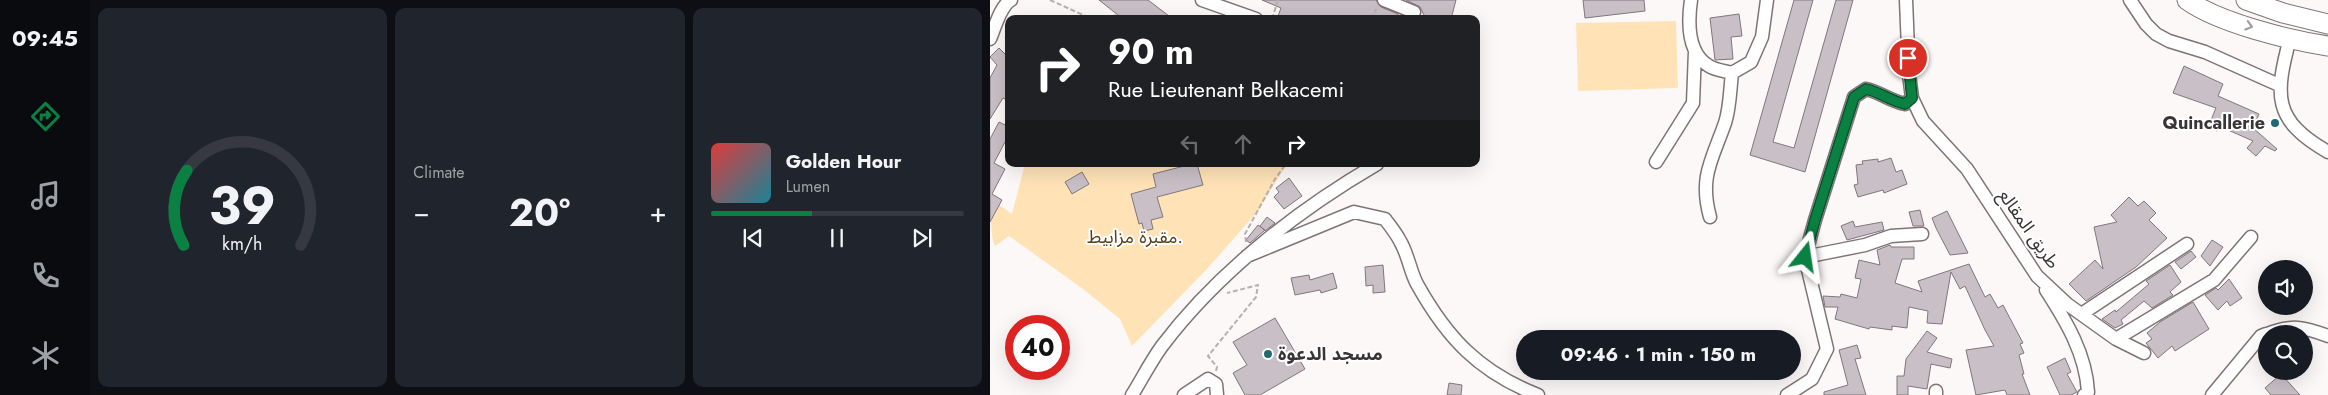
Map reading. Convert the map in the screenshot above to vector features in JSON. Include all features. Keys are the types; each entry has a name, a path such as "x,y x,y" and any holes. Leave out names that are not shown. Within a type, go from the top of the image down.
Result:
{"highway":[{"path":"2187,0 2222,18 2290,38 2328,46"},
{"path":"2246,0 2289,15 2328,24"}],"street":[{"path":"990,39 1000,15 1008,1 1011,0"},
{"path":"1202,0 1245,15"},
{"path":"1384,0 1414,12"},
{"path":"1656,162 1693,103 1695,51 1688,23 1691,0"},
{"path":"1695,51 1708,66 1732,73 1752,62 1762,37 1767,0"},
{"name":"طريق المقالع","path":"1906,0 1909,74 1912,98 1923,121 1967,169 2037,276 2067,304 2083,313 2116,339 2144,353"},
{"path":"2130,0 2146,24 2156,34 2169,41 2205,52 2279,85"},
{"path":"2290,38 2279,85 2281,100 2293,126 2303,136 2328,152"},
{"path":"1710,217 1704,196 1706,176 1725,122 1732,73"},
{"path":"1787,395 1812,379 1827,349 1805,257 1854,97 1866,89 1879,92 1894,102 1899,103 1905,104 1912,98"},
{"path":"1132,395 1162,346 1203,300 1247,256 1334,189 1372,167"},
{"path":"1247,256 1354,212 1385,219 1401,242 1416,282 1438,318 1466,352 1492,372 1538,395"},
{"path":"1805,257 1865,245 1891,236 1922,234"},
{"path":"2116,339 2214,280 2251,237"},
{"path":"2083,313 2187,244"},
{"path":"2037,276 2071,330 2087,378 2088,392 2084,395"},
{"path":"2313,330 2328,336"},
{"path":"2212,395 2258,340"},
{"path":"1184,395 1208,379 1216,384 1217,395"}],"path":[{"path":"1050,0 1083,15"},
{"path":"1273,15 1278,0"},
{"path":"1247,256 1245,234 1275,179 1284,167"},
{"path":"1203,300 1258,285 1256,297 1208,356 1217,367 1212,380"}],"green space":[{"path":"1676,21 1678,88 1578,91 1576,23"},
{"name":"مقبرة مزابيط.","path":"1024,167 1285,167 1258,211 1207,269 1132,346 1120,319 1083,289 1009,236 995,246 991,224 994,201 1012,214"}],"building":[{"path":"1099,0 1148,0 1168,15 1118,15"},
{"path":"1262,0 1376,0 1381,7 1398,14 1278,15 1281,8"},
{"path":"1406,0 1456,0 1452,15 1424,15 1420,7"},
{"path":"1583,0 1644,0 1645,11 1585,18"},
{"path":"1794,0 1813,0 1773,142 1794,148 1836,0 1853,0 1805,172 1750,155"},
{"path":"1739,14 1742,36 1731,37 1733,59 1715,60 1710,18"},
{"path":"999,48 1005,54 1005,99 1003,98 990,119 990,78 997,65 990,57"},
{"path":"2184,66 2223,84 2218,96 2259,114 2253,128 2277,149 2275,151 2265,146 2256,156 2247,148 2253,141 2219,126 2217,131 2208,127 2216,108 2173,93"},
{"path":"999,122 1005,125 1005,142 994,163 1005,169 992,194 1002,200 990,222 990,139"},
{"path":"1891,158 1896,172 1902,170 1907,184 1884,193 1883,190 1858,197 1854,185 1858,184 1856,165 1863,164 1862,161 1878,159 1878,162"},
{"path":"1180,167 1198,167 1203,185 1157,197 1163,217 1151,220 1153,229 1144,231 1142,223 1139,224 1131,194 1156,187 1153,174"},
{"path":"1082,172 1089,184 1072,194 1065,182"},
{"path":"1289,178 1302,196 1284,209 1274,197 1279,192 1276,188"},
{"path":"2129,197 2138,206 2144,201 2156,213 2149,220 2167,238 2136,267 2086,301 2069,284 2095,260 2103,269 2094,227 2117,222 2111,215"},
{"path":"1920,210 1924,226 1913,226 1909,212"},
{"path":"1947,211 1968,253 1950,255 1936,228 1932,218"},
{"path":"1267,217 1275,223 1265,231 1260,226"},
{"path":"1853,221 1855,227 1882,222 1884,230 1847,240 1841,226"},
{"path":"1258,225 1265,230 1250,243 1246,240"},
{"path":"2212,240 2223,247 2210,266 2201,256"},
{"path":"1890,245 1891,247 1914,247 1914,259 1902,259 1895,283 1922,292 1918,281 1969,264 1985,297 1990,294 1998,308 2003,305 2023,343 2020,344 2024,353 2019,355 2024,374 2022,374 2030,395 2007,395 2005,390 1976,395 1966,350 1994,346 1965,286 1960,289 1951,272 1942,324 1927,323 1928,311 1909,307 1907,328 1892,326 1892,330 1870,327 1869,329 1835,319 1838,307 1825,307 1823,296 1840,297 1841,294 1857,298 1861,279 1855,278 1859,260 1880,265 1877,250"},
{"path":"2191,251 2196,257 2181,269 2175,262"},
{"path":"1383,265 1385,292 1373,293 1373,285 1366,286 1365,267"},
{"path":"2170,265 2181,282 2170,292 2173,295 2152,308 2144,301 2121,320 2123,324 2115,328 2102,319 2115,310 2116,312 2149,284 2146,281"},
{"path":"1333,273 1337,288 1321,293 1320,290 1295,295 1291,278 1309,275 1310,280"},
{"path":"2229,279 2242,298 2230,306 2227,301 2218,310 2205,295 2216,288 2218,290"},
{"path":"2193,302 2209,329 2175,351 2172,346 2158,358 2146,343 2152,339 2147,333 2160,322"},
{"name":"مسجد الدعوة","path":"1275,318 1305,369 1260,395 1245,395 1233,373 1247,365 1233,342"},
{"path":"1927,331 1937,338 1927,352 1952,359 1950,368 1931,364 1927,389 1908,386 1908,395 1897,395 1897,376 1904,376 1906,359"},
{"path":"1857,345 1861,358 1855,359 1866,395 1824,395 1824,392 1848,385 1839,350"},
{"path":"2065,358 2071,372 2067,374 2077,392 2071,395 2060,395 2047,367"},
{"path":"2274,380 2286,380 2300,395 2271,395 2265,388"},
{"path":"1449,383 1462,385 1461,395 1447,395"}],"place":[{"name":"Quincallerie","path":"2275,123"},
{"name":"مسجد الدعوة","path":"1268,354"}],"route":[{"path":"1805,257 1854,97 1866,89 1879,92 1894,102 1905,104 1912,98 1908,58"}]}
